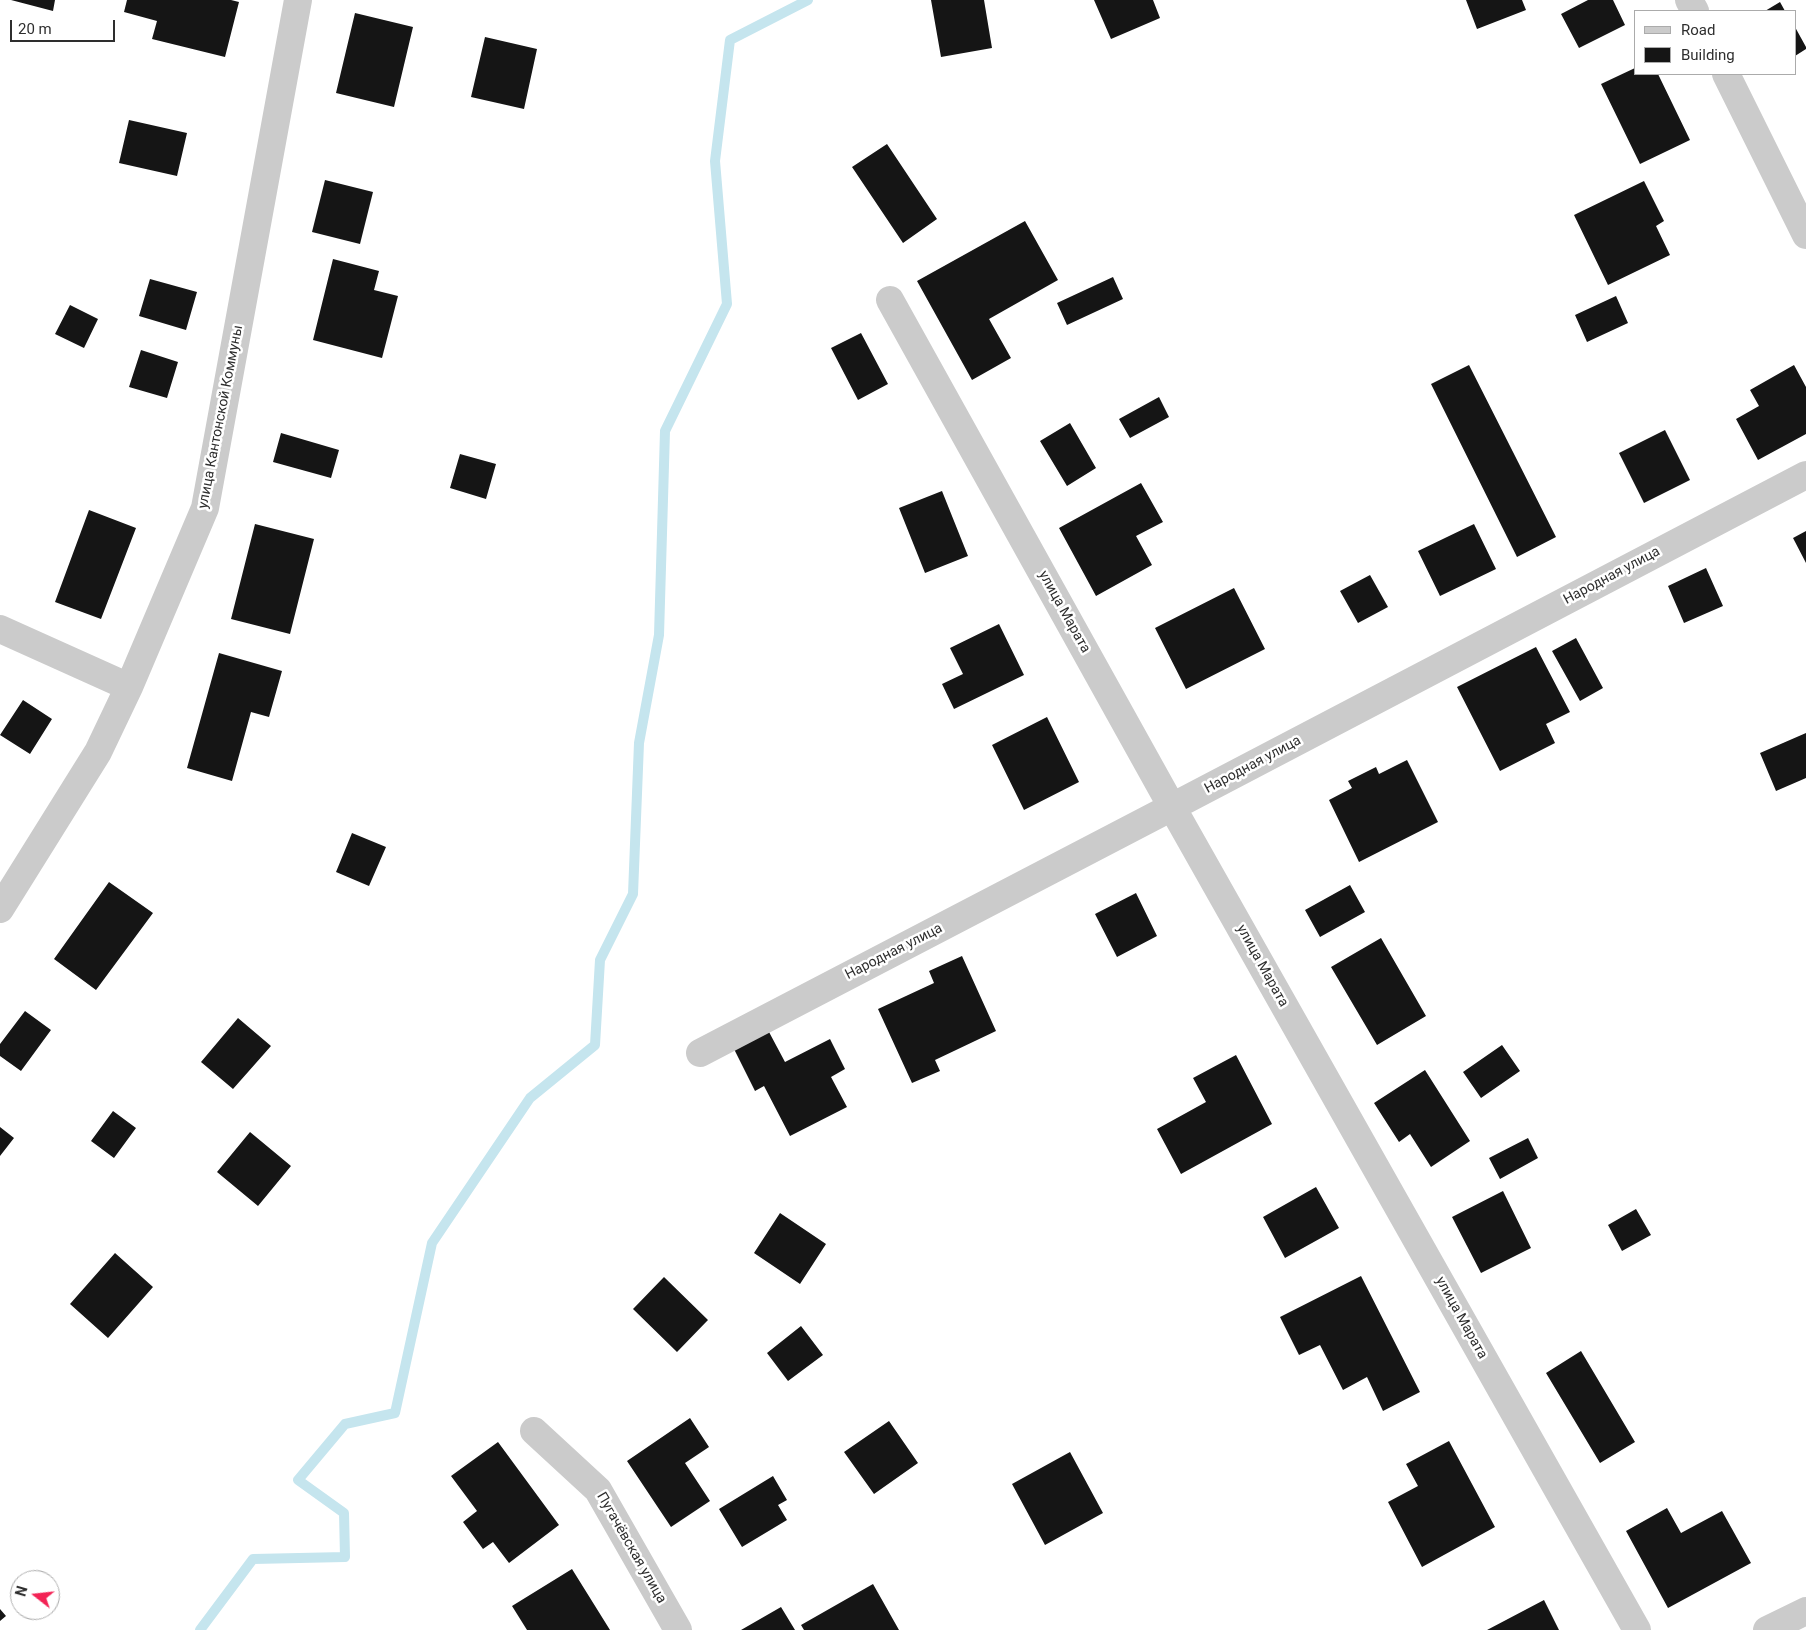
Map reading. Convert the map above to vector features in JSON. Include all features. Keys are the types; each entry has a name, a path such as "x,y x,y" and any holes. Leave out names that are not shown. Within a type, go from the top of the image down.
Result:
{"street":[{"name":"улица Кантонской Коммуны","path":"0,909 98,752 129,687 205,508 298,0"},
{"path":"1726,75 1806,235"},
{"name":"улица Марата","path":"890,300 1172,807 1637,1630"},
{"name":"Народная улица","path":"700,1053 1806,475"},
{"path":"0,629 129,687"},
{"name":"Пугачёвская улица","path":"534,1431 598,1490 678,1630"},
{"path":"1767,1630 1806,1611"}],"building":[{"path":"11,0 55,0 53,11"},
{"path":"127,0 231,0 239,2 225,57 152,39 157,21 124,12"},
{"path":"931,0 984,0 992,48 941,57"},
{"path":"1094,0 1153,0 1160,18 1111,39"},
{"path":"1466,0 1522,0 1526,10 1477,29"},
{"path":"1588,0 1613,0 1625,25 1579,48 1561,14"},
{"path":"1780,2 1784,10 1767,10"},
{"path":"355,13 413,27 394,107 336,93"},
{"path":"1796,29 1806,47 1806,49 1796,55"},
{"path":"485,37 537,49 524,109 471,97"},
{"path":"1634,68 1634,75 1658,75 1690,140 1640,164 1601,84"},
{"path":"129,120 187,133 177,176 119,163"},
{"path":"887,144 937,219 903,243 852,167"},
{"path":"325,180 373,192 360,244 312,232"},
{"path":"1644,181 1664,221 1656,226 1670,255 1608,285 1574,215"},
{"path":"1025,221 1058,280 989,319 1011,358 972,380 917,281"},
{"path":"333,259 379,271 374,290 398,296 382,358 313,340"},
{"path":"1113,277 1123,299 1067,325 1057,303"},
{"path":"150,279 197,292 186,330 139,316"},
{"path":"1616,296 1628,323 1587,342 1575,315"},
{"path":"70,305 98,319 84,348 55,334"},
{"path":"861,333 888,384 858,400 831,348"},
{"path":"141,350 178,362 167,398 129,387"},
{"path":"1469,365 1556,537 1517,557 1431,384"},
{"path":"1794,365 1806,387 1806,434 1758,460 1736,419 1759,406 1750,390"},
{"path":"1159,397 1169,417 1130,438 1119,419"},
{"path":"1070,423 1096,468 1067,486 1040,441"},
{"path":"1665,430 1690,480 1644,503 1619,453"},
{"path":"281,433 339,450 331,478 273,462"},
{"path":"460,454 496,464 486,499 450,488"},
{"path":"1141,483 1163,522 1136,536 1152,565 1096,596 1059,528"},
{"path":"942,491 968,556 925,573 899,508"},
{"path":"89,510 136,528 101,619 55,602"},
{"path":"255,524 314,539 290,634 231,619"},
{"path":"1474,524 1496,569 1440,596 1418,551"},
{"path":"1806,531 1806,563 1793,538"},
{"path":"1706,568 1723,606 1684,623 1668,586"},
{"path":"1370,575 1388,607 1358,623 1340,591"},
{"path":"1234,588 1265,649 1186,689 1155,628"},
{"path":"999,624 1024,675 954,709 942,684 963,674 950,648"},
{"path":"1576,638 1603,688 1580,701 1552,651"},
{"path":"1536,647 1570,712 1546,724 1555,743 1500,771 1457,687"},
{"path":"219,653 282,671 269,717 251,712 232,781 187,768"},
{"path":"23,700 52,719 30,754 0,735"},
{"path":"1047,717 1079,782 1024,810 992,745"},
{"path":"1806,733 1806,778 1776,791 1760,753"},
{"path":"1407,760 1438,822 1359,862 1329,800 1352,788 1348,781 1376,767 1379,774"},
{"path":"352,833 386,847 369,886 336,872"},
{"path":"109,882 153,913 96,990 54,959"},
{"path":"1350,885 1365,912 1320,937 1305,910"},
{"path":"1136,893 1157,936 1117,957 1095,914"},
{"path":"1381,938 1426,1016 1377,1045 1331,967"},
{"path":"962,956 996,1031 935,1060 940,1071 912,1083 878,1009 934,983 929,971"},
{"path":"25,1011 51,1030 21,1071 0,1056 0,1044"},
{"path":"238,1018 271,1046 233,1089 201,1062"},
{"path":"769,1032 785,1062 830,1039 845,1069 831,1077 847,1107 790,1136 764,1086 755,1091 734,1049"},
{"path":"1502,1045 1520,1071 1481,1098 1463,1072"},
{"path":"1236,1055 1272,1124 1181,1174 1157,1129 1206,1102 1193,1078"},
{"path":"1425,1070 1470,1141 1431,1167 1410,1134 1399,1142 1374,1103"},
{"path":"113,1111 136,1128 114,1158 91,1141"},
{"path":"0,1127 14,1138 0,1156"},
{"path":"250,1132 291,1166 258,1206 217,1172"},
{"path":"1528,1138 1538,1158 1500,1179 1489,1158"},
{"path":"1316,1187 1339,1228 1285,1258 1263,1217"},
{"path":"1503,1191 1531,1248 1481,1273 1452,1217"},
{"path":"1636,1209 1651,1235 1622,1251 1608,1225"},
{"path":"780,1213 826,1244 800,1284 754,1253"},
{"path":"115,1253 153,1287 108,1338 70,1304"},
{"path":"1361,1276 1420,1392 1383,1411 1367,1377 1343,1390 1320,1345 1299,1355 1280,1317"},
{"path":"664,1277 708,1320 677,1352 633,1309"},
{"path":"801,1326 823,1355 788,1381 767,1353"},
{"path":"1581,1351 1635,1442 1600,1463 1546,1373"},
{"path":"690,1418 709,1447 685,1463 710,1501 671,1527 627,1461"},
{"path":"889,1421 918,1463 874,1494 844,1452"},
{"path":"1449,1441 1495,1527 1422,1567 1388,1502 1418,1486 1406,1464"},
{"path":"498,1442 559,1525 509,1563 493,1542 483,1549 463,1522 477,1511 451,1476"},
{"path":"1070,1452 1103,1513 1045,1545 1012,1484"},
{"path":"773,1476 787,1500 778,1505 787,1520 742,1547 719,1509"},
{"path":"1667,1508 1681,1533 1722,1511 1751,1563 1668,1608 1626,1531"},
{"path":"572,1569 610,1630 527,1630 512,1606"},
{"path":"873,1584 899,1630 804,1630 801,1625"},
{"path":"1544,1600 1559,1630 1487,1630"},
{"path":"781,1607 795,1630 741,1630"},
{"path":"0,1609 6,1616 0,1621"}],"waterway":[{"path":"200,1630 253,1559 345,1557 344,1513 298,1480 345,1424 395,1413 432,1243 530,1098 595,1045 600,960 633,894 639,743 659,635 665,431 727,304 715,161 730,40 808,0"}]}
